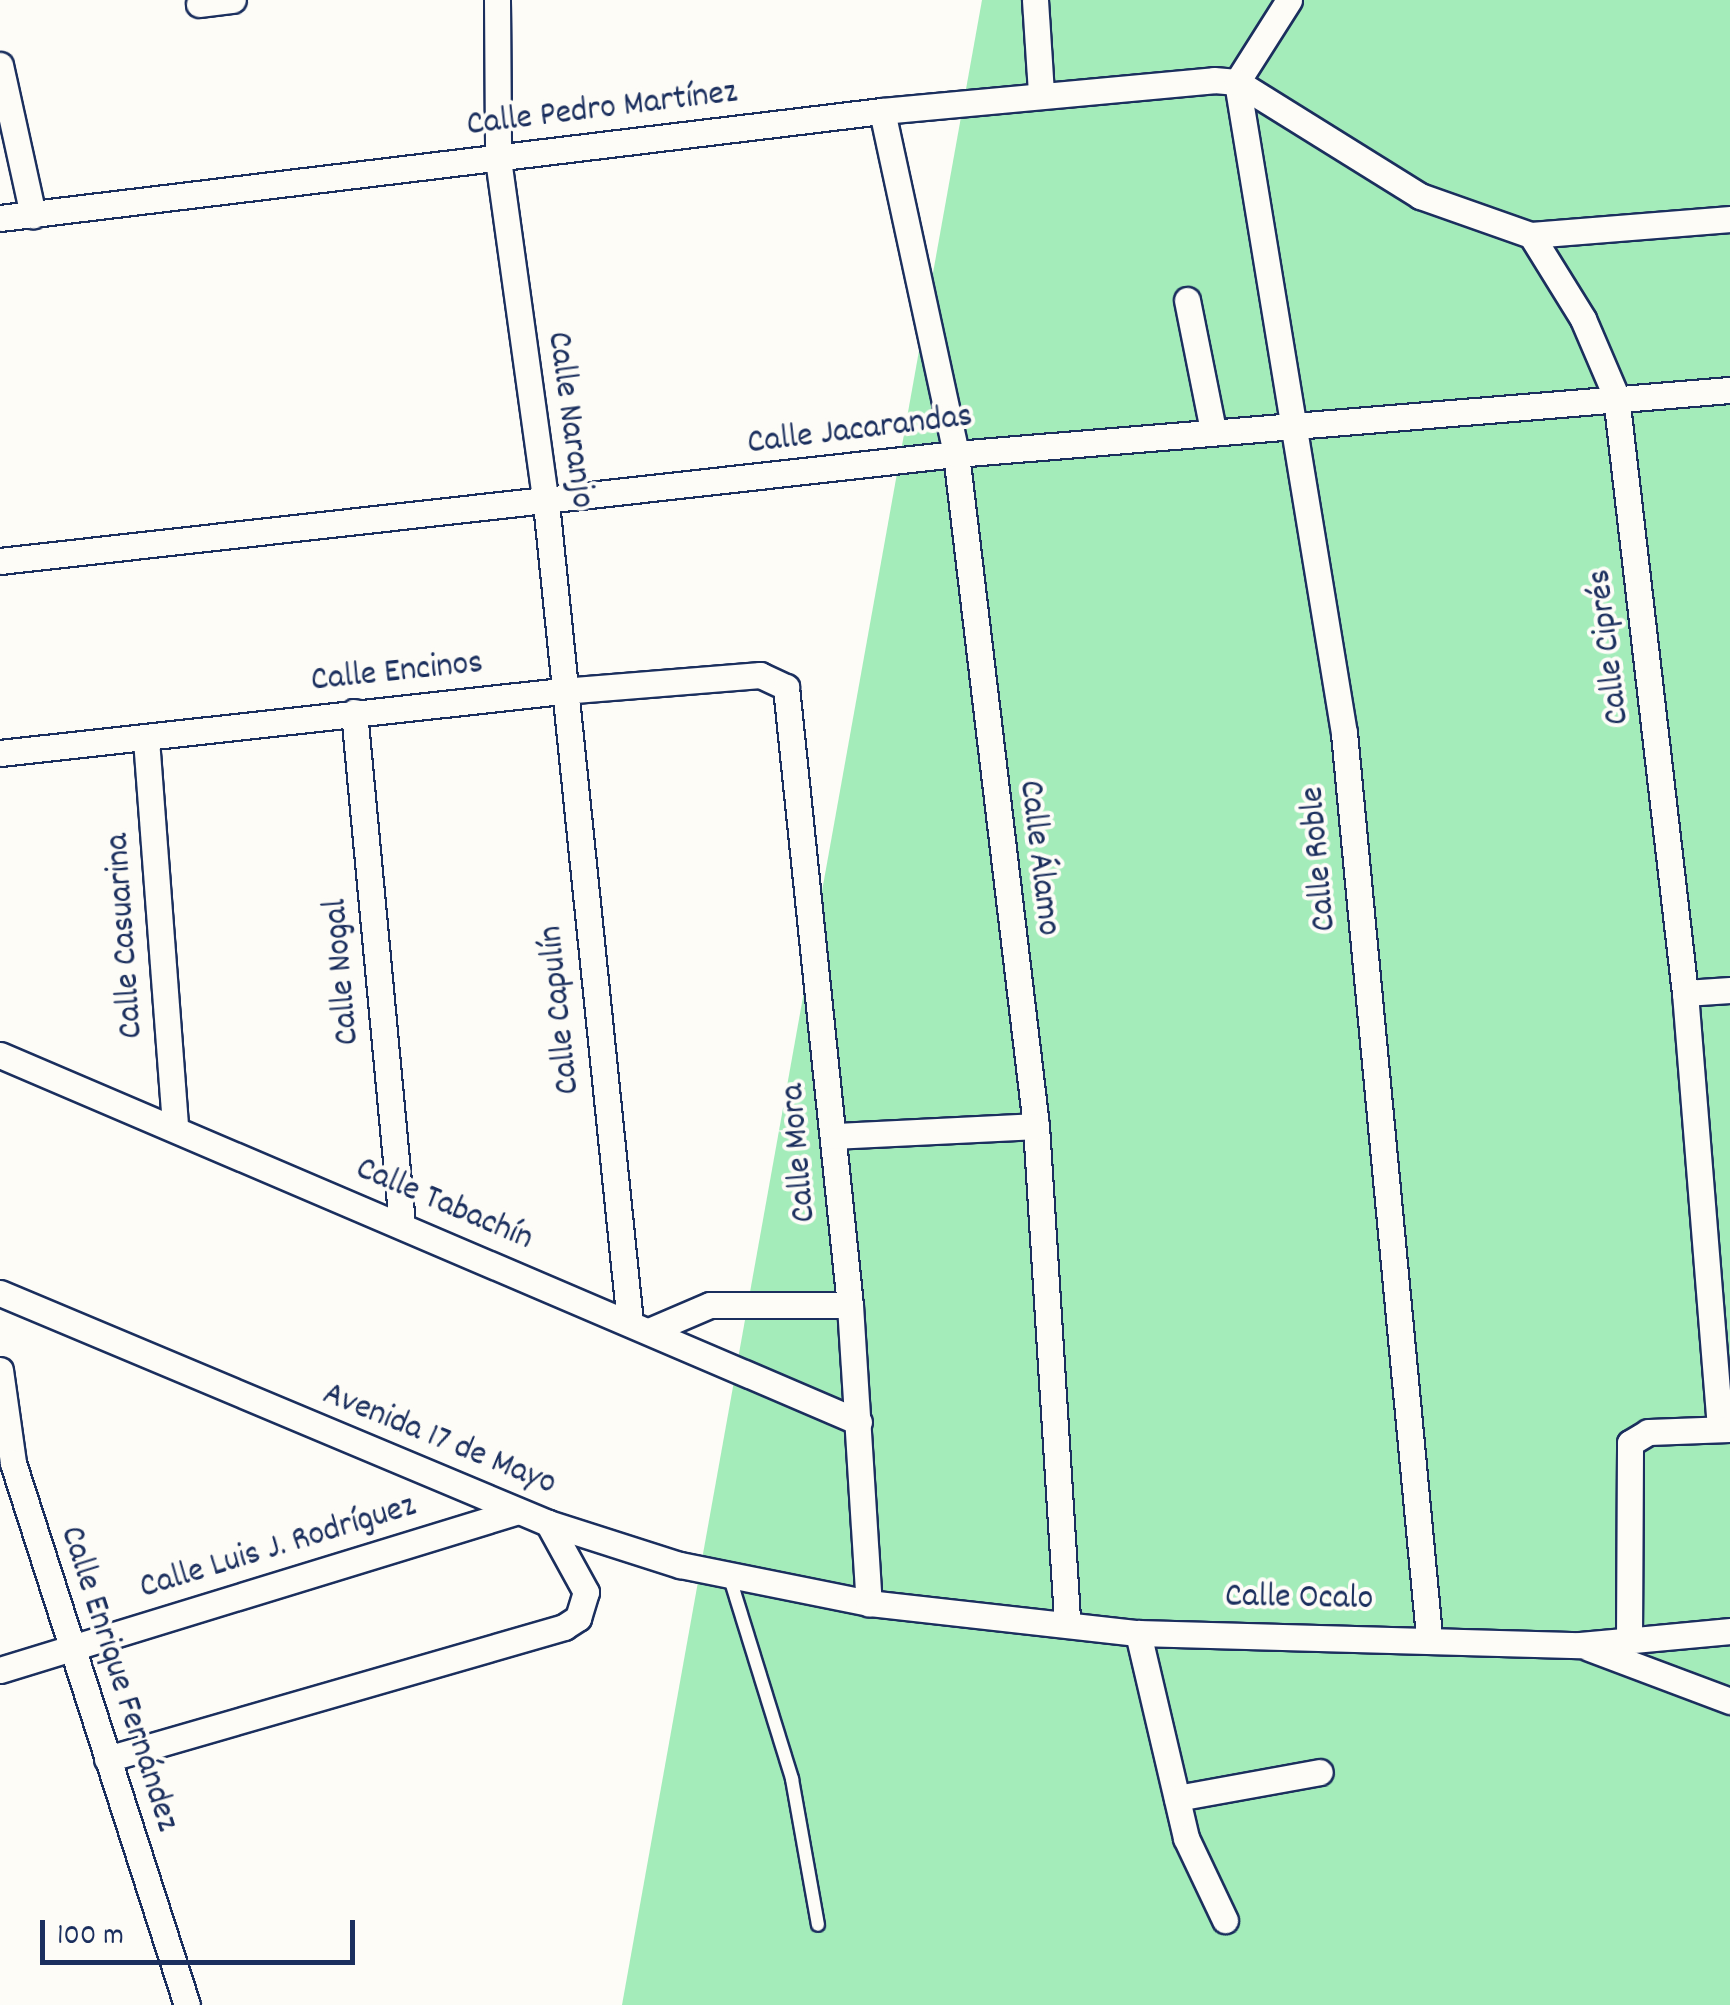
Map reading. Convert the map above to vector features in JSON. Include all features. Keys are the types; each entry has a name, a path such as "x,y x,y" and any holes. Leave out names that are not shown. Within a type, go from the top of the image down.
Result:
{"street":[{"path":"199,4 232,0"},
{"name":"Calle Naranjo","path":"496,0 498,159 546,504 562,691"},
{"path":"1035,0 1041,94"},
{"path":"1290,0 1225,81 1375,174 1532,235 1730,220"},
{"path":"0,65 32,214"},
{"name":"Calle Pedro Martínez","path":"0,218 882,111 1041,94 1225,81"},
{"name":"Calle Roble","path":"1225,81 1296,422 1344,732 1429,1635"},
{"name":"Calle Álamo","path":"882,111 956,454 1036,1126 1067,1622"},
{"name":"Calle Ciprés","path":"1532,235 1584,319 1616,396 1685,993 1725,1429 1648,1432 1630,1443 1629,1640"},
{"path":"1187,300 1213,430"},
{"name":"Calle Jacarandas","path":"0,562 546,504 956,454 1296,422 1730,390"},
{"name":"Calle Encinos","path":"0,753 354,712 760,674 777,680 792,698"},
{"name":"Calle Capulín","path":"562,691 640,1327"},
{"name":"Calle Mora","path":"792,698 850,1305 869,1603"},
{"name":"Calle Nogal","path":"354,712 402,1225"},
{"name":"Calle Casuarina","path":"146,739 175,1127"},
{"path":"1685,993 1730,990"},
{"name":"Calle Tabachín","path":"0,1055 859,1422"},
{"path":"834,1136 1036,1126"},
{"name":"Avenida 17 de Mayo","path":"0,1293 548,1523 730,1575 869,1603"},
{"path":"640,1327 710,1305 850,1305"},
{"name":"Calle Enrique Fernández","path":"0,1370 6,1465 187,2005"},
{"name":"Calle Luis J. Rodríguez","path":"0,1670 518,1510"},
{"path":"107,1759 564,1628 578,1618 586,1592 548,1523"},
{"name":"Calle Ocalo","path":"869,1603 1138,1632 1429,1635 1580,1645 1730,1631"},
{"path":"1138,1632 1194,1860 1225,1920"},
{"path":"1580,1645 1730,1701"},
{"path":"1177,1798 1320,1772"}],"lane":[{"path":"730,1575 792,1779 818,1925"}],"green space":[{"path":"982,0 1730,0 1730,2005 622,2005"}]}
